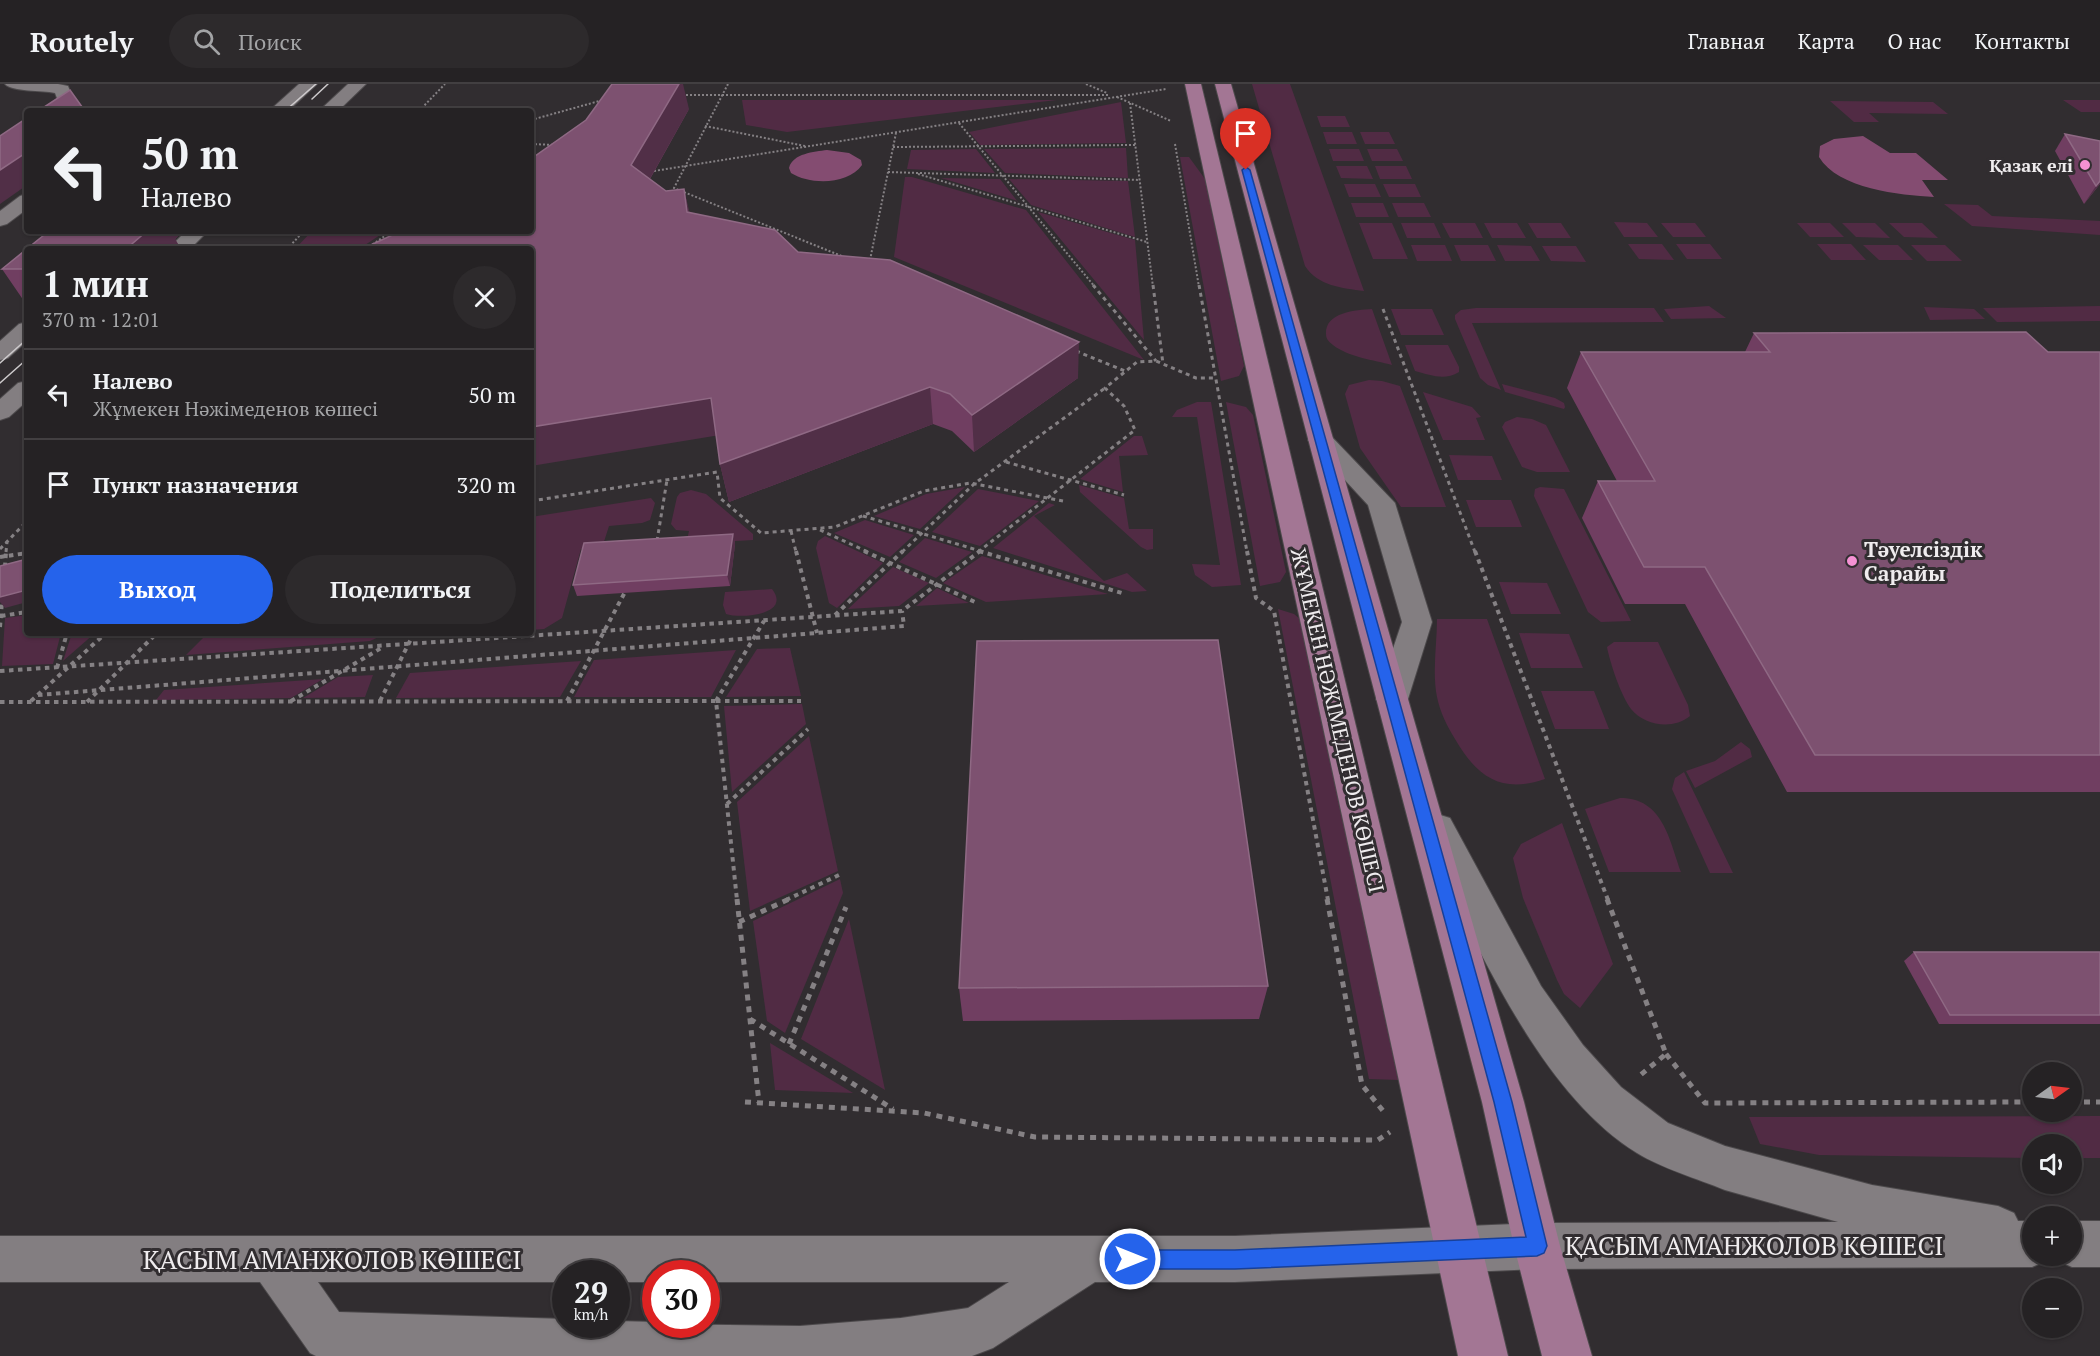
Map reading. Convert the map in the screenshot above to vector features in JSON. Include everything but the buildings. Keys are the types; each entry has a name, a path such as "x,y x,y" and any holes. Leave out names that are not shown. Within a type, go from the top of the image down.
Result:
{"main road":[{"path":"1223,84 1503,1102 1537,1246 1567,1356"},
{"name":"ЖҰМЕКЕН НӘЖІМЕДЕНОВ КӨШЕСІ","path":"1176,91 1483,1356"}],"street":[{"path":"13,84 39,85 62,90 69,108"},
{"path":"281,108 309,84"},
{"path":"331,108 358,84"},
{"path":"0,220 24,202"},
{"path":"181,246 195,234"},
{"path":"0,353 24,332"},
{"path":"0,412 24,391"},
{"path":"1321,440 1382,502 1417,622 1392,699"},
{"path":"1417,787 1467,888 1527,999 1568,1059 1606,1102 1653,1138 1725,1168 1872,1208 2022,1233"},
{"name":"ҚАСЫМ АМАНЖОЛОВ КӨШЕСІ","path":"0,1259 1235,1259 1537,1246 2022,1244"},
{"path":"273,1260 327,1336 800,1353 901,1343 976,1331 1089,1259"}],"path":[{"path":"422,108 445,84"},
{"path":"728,84 674,188 847,258"},
{"path":"1086,84 1171,120"},
{"path":"1165,84 1176,91"},
{"path":"654,171 1117,97 1176,91"},
{"path":"677,95 1110,95"},
{"path":"534,119 610,98"},
{"path":"1130,103 1163,364"},
{"path":"1169,110 1173,132"},
{"path":"958,123 1156,361"},
{"path":"705,126 808,147"},
{"path":"868,267 896,133"},
{"path":"534,144 554,145"},
{"path":"1175,144 1214,378 1256,598 1274,611 1362,1085 1390,1119"},
{"path":"893,147 1135,145"},
{"path":"888,172 1140,180"},
{"path":"912,172 1148,242"},
{"path":"290,246 301,234"},
{"path":"370,246 388,234"},
{"path":"1072,350 1125,371"},
{"path":"835,616 974,484 1137,362 1156,361 1196,378 1214,378"},
{"path":"0,671 902,611 1050,499 1135,430 1132,419 1119,399 1105,388"},
{"path":"1005,462 1124,495"},
{"path":"534,501 717,472 720,498 761,533 836,527 924,491 974,484 1063,501"},
{"path":"656,549 667,480"},
{"path":"862,516 1122,593"},
{"path":"0,549 24,523"},
{"path":"819,530 975,602"},
{"path":"791,531 817,633"},
{"path":"4,568 7,542"},
{"path":"0,557 24,553"},
{"path":"0,627 3,592"},
{"path":"567,701 625,592"},
{"path":"38,695 904,626 902,611"},
{"path":"0,616 24,612"},
{"path":"759,1103 716,701 764,621"},
{"path":"57,668 66,636"},
{"path":"31,702 103,636"},
{"path":"87,702 155,636"},
{"path":"380,701 412,636"},
{"path":"291,701 384,646"},
{"path":"0,702 801,701"},
{"path":"726,804 807,729"},
{"path":"739,922 839,875"},
{"path":"789,1044 846,907"},
{"path":"750,1019 896,1111"},
{"path":"1666,1054 1705,1103 2022,1102"},
{"path":"2082,1102 2100,1102"}],"shaded area":[{"path":"1252,84 1290,84 1364,291 1324,282 1310,273 1305,266"},
{"path":"742,100 1057,100 787,132 746,125"},
{"path":"2063,100 2100,100 2100,112 2081,112"},
{"path":"1830,101 1933,102 1948,114 1869,113 1879,122 1854,122"},
{"path":"1121,102 1126,143 980,145 969,132"},
{"path":"1317,116 1345,116 1350,127 1321,127"},
{"path":"1323,132 1352,132 1357,144 1327,144"},
{"path":"1360,132 1389,132 1395,144 1365,144"},
{"path":"1863,136 1890,153 1916,153 1948,180 1922,180 1934,197 1888,192 1855,183 1840,176 1828,168 1819,157 1820,146 1834,139"},
{"path":"1126,148 1128,178 1005,173 984,149"},
{"path":"976,149 995,173 907,169 911,150"},
{"path":"1329,149 1359,149 1364,161 1333,161"},
{"path":"1367,149 1397,149 1403,161 1372,161"},
{"path":"827,150 849,153 861,160 862,165 848,176 828,181 808,180 791,173 789,168 791,163 799,156"},
{"path":"1180,157 1189,157 1205,179 1244,366 1239,376 1221,381"},
{"path":"1336,166 1367,166 1373,179 1341,178"},
{"path":"1375,166 1406,166 1412,179 1380,179"},
{"path":"905,177 912,177 1026,210 1144,360 894,257"},
{"path":"941,178 1000,179 1017,201"},
{"path":"1009,179 1128,181 1135,237 1031,205"},
{"path":"1344,184 1375,184 1381,197 1349,197"},
{"path":"1383,184 1415,184 1421,197 1389,197"},
{"path":"1351,203 1383,203 1389,217 1356,217"},
{"path":"1392,203 1424,203 1431,217 1398,217"},
{"path":"1944,204 1978,205 1992,216 2100,221 2100,235 1972,226"},
{"path":"1038,212 1135,240 1144,340"},
{"path":"1614,222 1647,223 1658,237 1624,237"},
{"path":"1359,223 1392,223 1408,259 1373,259"},
{"path":"1401,223 1434,223 1441,238 1407,238"},
{"path":"1442,223 1475,223 1483,238 1450,238"},
{"path":"1484,223 1517,223 1526,238 1492,238"},
{"path":"1528,223 1561,223 1571,238 1537,238"},
{"path":"1661,223 1695,223 1706,237 1673,237"},
{"path":"1797,223 1830,223 1844,237 1810,237"},
{"path":"1842,223 1875,223 1890,238 1856,237"},
{"path":"1889,223 1922,223 1938,238 1904,237"},
{"path":"309,234 382,234 364,246 298,246"},
{"path":"1628,244 1662,244 1674,260 1639,259"},
{"path":"1676,244 1710,244 1722,259 1687,259"},
{"path":"1817,244 1851,244 1866,260 1831,260"},
{"path":"1411,245 1445,245 1452,261 1417,261"},
{"path":"1454,245 1488,245 1496,261 1461,261"},
{"path":"1497,245 1531,246 1540,261 1505,261"},
{"path":"1863,245 1898,245 1913,260 1879,260"},
{"path":"1911,245 1945,245 1962,261 1927,261"},
{"path":"1542,246 1576,246 1586,262 1551,261"},
{"path":"1709,306 1726,318 1671,319 1664,309"},
{"path":"2100,306 2100,321 1997,322 1983,308"},
{"path":"1924,307 1974,309 1985,319 1930,320"},
{"path":"1476,308 1654,308 1664,322 1472,323 1501,390 1488,385 1480,378 1455,319 1455,315 1461,310"},
{"path":"1372,309 1392,365 1361,358 1339,349 1329,342 1327,337 1327,327 1336,317 1350,312"},
{"path":"1391,309 1432,309 1444,335 1401,335"},
{"path":"1405,345 1448,345 1459,367 1459,372 1443,377 1415,371"},
{"path":"1369,380 1400,386 1446,507 1401,507 1360,448 1345,394 1349,385"},
{"path":"1502,384 1555,398 1564,403 1565,407 1564,409 1505,392"},
{"path":"1423,392 1472,407 1481,417 1476,418 1485,440 1443,440"},
{"path":"1197,402 1211,402 1241,585 1212,587 1195,575 1192,564 1220,565 1197,417 1172,417 1177,410"},
{"path":"1226,402 1246,407 1253,415 1286,572 1280,582 1260,586"},
{"path":"1517,417 1532,419 1546,425 1570,472 1537,472 1522,467 1502,427 1505,422"},
{"path":"1134,436 1142,436 1148,455 1119,456 1123,492 1080,479"},
{"path":"1449,455 1492,456 1502,480 1458,480"},
{"path":"1079,485 1124,498 1129,529 1153,529 1153,549 1147,550 1141,547 1080,492"},
{"path":"965,487 920,529 874,516 926,494"},
{"path":"1540,487 1564,489 1631,621 1601,622 1588,612 1534,496 1535,489"},
{"path":"978,489 1039,501 980,546 932,532"},
{"path":"691,490 706,494 753,534 753,540 686,544 689,531 676,530 671,524 677,497 680,493"},
{"path":"651,498 655,503 650,520 642,523 609,526 602,548 581,549 562,618 544,629 534,630 534,517"},
{"path":"1466,500 1511,500 1522,527 1476,527"},
{"path":"1049,503 1055,505 1034,516 1104,581 1127,573 1147,591 1132,592 993,548"},
{"path":"865,520 914,535 890,557 834,533"},
{"path":"825,536 883,563 837,608 829,603 816,548 818,541"},
{"path":"925,538 972,552 936,578 899,562"},
{"path":"982,556 1108,594 986,602 943,583"},
{"path":"893,567 929,583 899,606 848,609"},
{"path":"1499,582 1547,583 1561,614 1511,614"},
{"path":"937,588 969,603 916,606"},
{"path":"772,589 776,598 775,605 770,610 742,616 726,614 723,605 725,592"},
{"path":"1278,609 1294,614 1301,620 1399,1080 1369,1079"},
{"path":"24,615 24,636 60,636 53,664 2,666 5,618"},
{"path":"1437,619 1487,619 1545,779 1529,783 1503,783 1482,772 1463,752 1447,724 1437,697 1435,668"},
{"path":"1519,633 1569,634 1583,668 1531,668"},
{"path":"71,636 92,636 63,661"},
{"path":"205,636 381,636 370,641 186,655"},
{"path":"1614,642 1658,642 1688,705 1690,716 1676,723 1659,724 1637,715 1627,703 1613,670 1607,647"},
{"path":"790,648 801,696 726,697 757,649"},
{"path":"736,650 711,697 574,697 594,660"},
{"path":"581,661 560,697 396,698 410,673"},
{"path":"373,675 365,697 303,698 338,677"},
{"path":"323,679 291,698 156,700 164,690"},
{"path":"1541,691 1594,691 1609,729 1555,729"},
{"path":"802,704 806,724 732,792 724,706"},
{"path":"809,736 838,871 750,911 737,802"},
{"path":"1741,742 1750,749 1752,757 1695,788 1686,771 1715,761"},
{"path":"1684,772 1733,873 1710,873 1672,789 1675,778"},
{"path":"1620,798 1646,805 1655,813 1668,834 1681,872 1609,872 1585,809"},
{"path":"1562,823 1613,964 1580,1008 1564,994 1557,980 1523,898 1513,858 1521,844"},
{"path":"840,879 843,893 785,1033 767,1021 753,921"},
{"path":"849,919 885,1090 801,1039"},
{"path":"770,1043 853,1093 775,1090"},
{"path":"2022,1116 2022,1122 2082,1122 2082,1116 2100,1116 2100,1158 2082,1158 2082,1134 2022,1134 2022,1158 1819,1155 1760,1144 1749,1117"}],"tram line":[{"path":"288,108 316,84"},
{"path":"312,99 328,84"},
{"path":"0,363 24,342"},
{"path":"0,383 24,362"}],"place":[{"name":"Қазақ елі","path":"2085,165"},
{"name":"Тәуелсіздік Сарайы","path":"1852,561"}],"route":[{"path":"1130,1259 1235,1259 1537,1246 1503,1102 1246,170"}]}
